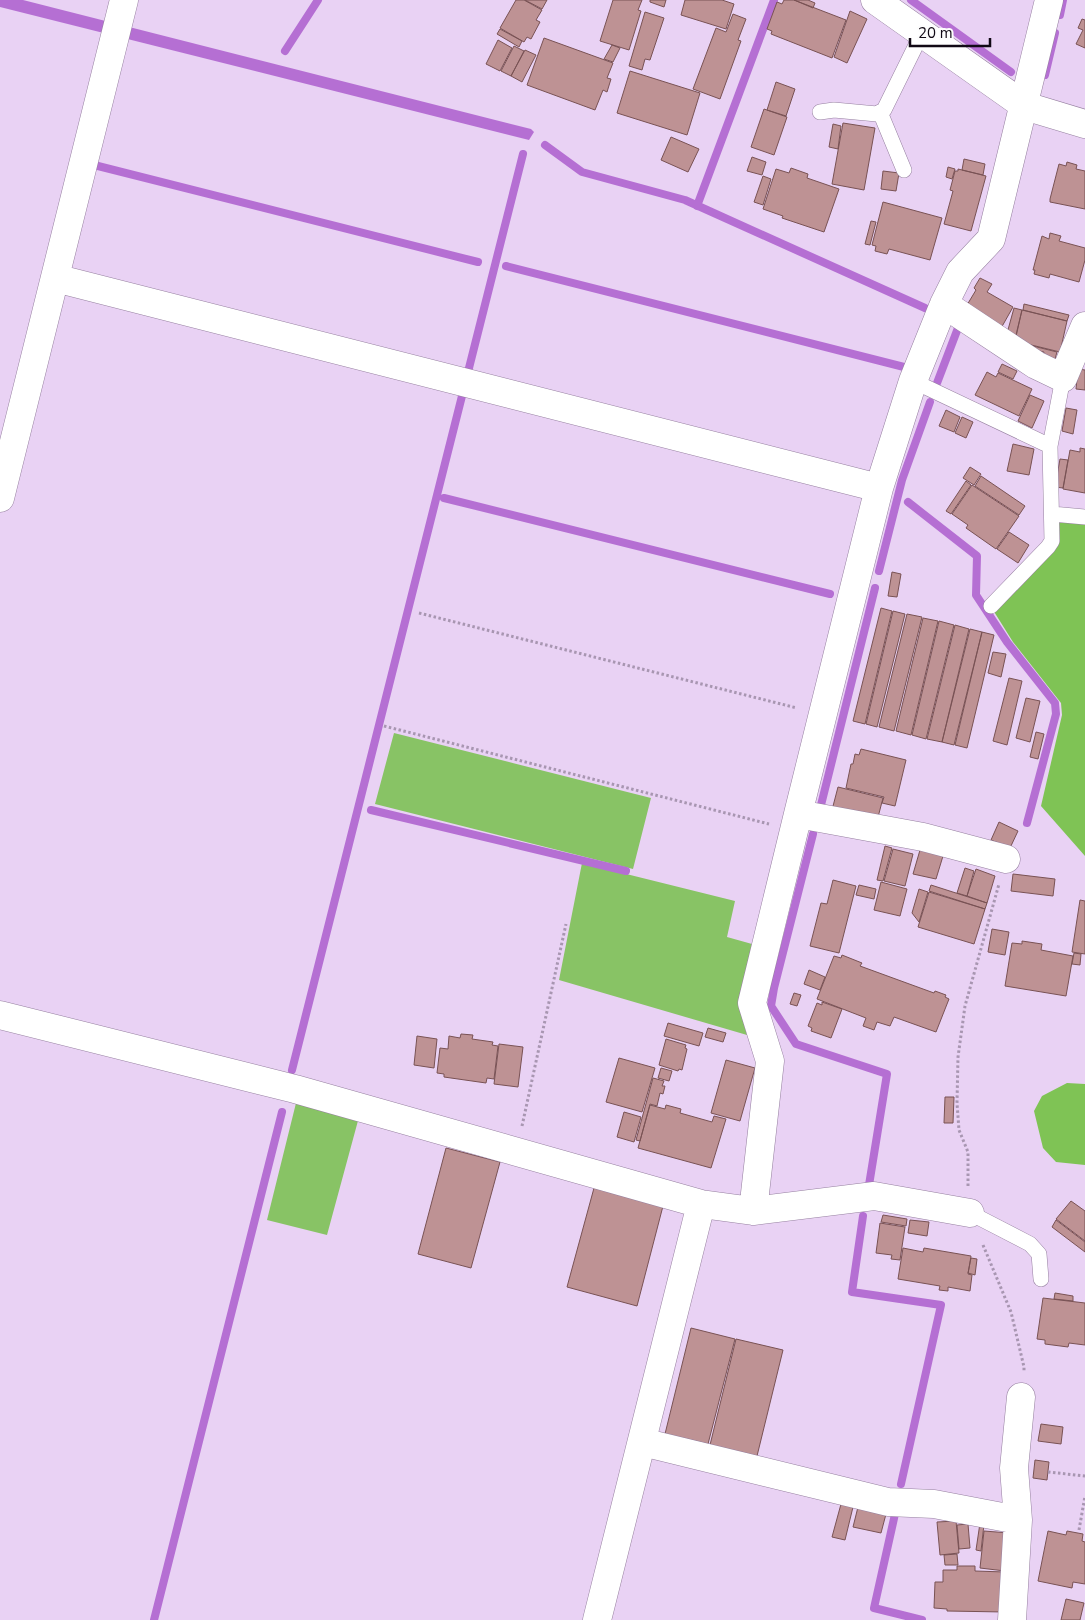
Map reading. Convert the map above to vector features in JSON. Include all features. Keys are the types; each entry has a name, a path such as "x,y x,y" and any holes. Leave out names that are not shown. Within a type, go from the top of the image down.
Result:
{"street":[{"path":"875,0 1025,106 1085,124"},
{"path":"753,1211 770,1060 752,1003 822,714 879,488 913,381 944,304 960,272 991,239 1025,106 1049,0"},
{"path":"0,498 119,21"},
{"path":"55,278 879,488"},
{"path":"944,304 1036,366 1073,365 1085,326"},
{"path":"796,822 923,837 1006,859"},
{"path":"0,1015 295,1089 701,1204 753,1211 874,1196 970,1213"},
{"path":"597,1620 701,1204"},
{"path":"1012,1620 1018,1520 1014,1468 1021,1397"},
{"path":"642,1442 888,1502 934,1504 1018,1520"}],"lane":[{"path":"820,112 834,110 877,114 884,110 922,33"},
{"path":"880,112 904,170"},
{"path":"991,606 1052,541 1050,446 1073,365"},
{"path":"913,381 1050,446"},
{"path":"1052,514 1085,517"},
{"path":"970,1213 1030,1244 1039,1254 1041,1279"}],"path":[{"path":"419,613 822,714"},
{"path":"384,726 796,822"},
{"path":"1006,859 965,1006 958,1057 957,1104 959,1130 968,1152 967,1177 970,1213 1011,1312 1024,1367 1021,1397"},
{"path":"517,1152 566,924"},
{"path":"1048,1472 1085,1476"},
{"path":"1078,1530 1085,1496"}],"green space":[{"path":"1056,518 1085,521 1085,856 1041,806 1062,715 1061,703 1013,642 993,610 1052,549"},
{"path":"394,733 651,798 633,869 375,804"},
{"path":"582,863 735,901 727,937 752,944 738,1003 747,1035 559,980"},
{"path":"1067,1083 1085,1084 1085,1165 1056,1162 1043,1148 1034,1111 1042,1096"},
{"path":"297,1099 359,1117 327,1235 267,1220"}],"shaded area":[{"path":"0,0 23,0 531,129 534,132 529,140 0,7"}],"building":[{"path":"516,0 524,0 542,10 536,20 540,22 531,39 527,37 524,42 500,28"},
{"path":"525,0 547,0 542,9"},
{"path":"613,0 642,0 638,10 641,11 629,50 600,41"},
{"path":"650,0 666,0 664,7 650,2"},
{"path":"685,0 722,0 734,4 726,29 681,15"},
{"path":"784,0 794,0 846,20 832,58 771,34 772,31 767,29 777,2 782,4"},
{"path":"794,0 808,0 815,3 813,8"},
{"path":"850,11 867,19 847,63 834,57"},
{"path":"645,12 664,18 650,60 645,59 642,70 629,66"},
{"path":"733,14 746,19 738,40 741,41 720,99 693,89 716,28 726,32"},
{"path":"1082,19 1085,20 1085,48 1076,44 1083,30 1078,28"},
{"path":"500,29 522,41 519,47 497,34"},
{"path":"544,38 613,63 607,78 611,79 607,92 603,90 595,110 527,85"},
{"path":"498,40 512,48 500,71 486,64"},
{"path":"612,45 620,48 613,62 604,59"},
{"path":"514,46 524,51 511,76 501,71"},
{"path":"525,50 536,55 522,82 511,76"},
{"path":"630,71 700,93 687,135 617,113"},
{"path":"776,82 795,89 786,116 767,110"},
{"path":"764,109 787,117 774,155 751,147"},
{"path":"843,123 875,128 864,190 832,184"},
{"path":"833,124 841,126 838,149 829,147"},
{"path":"671,137 699,149 688,172 661,160"},
{"path":"752,157 766,162 762,175 747,171"},
{"path":"964,159 985,164 983,175 962,170"},
{"path":"1067,162 1077,165 1076,169 1085,171 1085,209 1050,202 1059,164 1066,166"},
{"path":"948,167 955,169 952,179 946,177"},
{"path":"791,168 808,174 807,178 839,189 824,232 782,218 783,216 763,209 776,169 789,173"},
{"path":"958,169 986,176 971,231 944,224 953,191 950,190 955,171 958,171"},
{"path":"883,171 899,173 896,191 881,189"},
{"path":"763,176 771,179 763,205 754,202"},
{"path":"883,202 942,218 930,260 889,249 887,254 875,251 876,246 872,245"},
{"path":"871,221 876,222 870,245 865,244"},
{"path":"1050,233 1061,236 1059,241 1085,248 1085,260 1079,282 1050,274 1049,278 1034,274 1035,270 1033,270 1042,236 1049,239"},
{"path":"980,278 992,284 987,292 1013,307 1000,330 964,310 976,290 974,288"},
{"path":"1024,304 1069,315 1067,321 1023,310"},
{"path":"1014,308 1022,310 1015,339 1006,337"},
{"path":"1022,310 1067,321 1060,352 1015,341"},
{"path":"1025,344 1057,352 1055,359 1043,356 1044,352 1024,348"},
{"path":"1002,364 1017,371 1013,379 998,372"},
{"path":"1078,369 1085,370 1085,390 1076,389"},
{"path":"987,372 996,377 998,373 1032,389 1019,416 975,395"},
{"path":"1030,395 1044,401 1032,428 1018,421"},
{"path":"1066,408 1077,410 1073,434 1062,431"},
{"path":"946,410 960,417 954,432 939,426"},
{"path":"962,417 973,422 966,438 955,433"},
{"path":"1013,444 1034,449 1029,475 1007,471"},
{"path":"1080,448 1085,449 1085,493 1063,489 1070,450 1080,452"},
{"path":"1060,459 1068,460 1063,488 1055,487"},
{"path":"970,467 981,474 974,485 963,478"},
{"path":"981,476 1025,506 1019,515 975,486"},
{"path":"966,481 971,485 951,514 946,511"},
{"path":"972,485 1019,516 996,549 966,528 968,525 952,514"},
{"path":"1009,532 1029,545 1018,563 997,549"},
{"path":"892,572 901,574 897,597 888,596"},
{"path":"881,608 892,611 865,724 853,721"},
{"path":"893,611 905,614 877,727 866,724"},
{"path":"907,614 922,617 894,731 879,727"},
{"path":"923,618 938,621 911,735 896,731"},
{"path":"939,621 954,625 926,739 912,735"},
{"path":"955,625 969,629 942,742 927,739"},
{"path":"970,629 982,632 954,745 942,742"},
{"path":"982,632 994,635 967,748 955,745"},
{"path":"993,652 1006,654 1001,677 988,673"},
{"path":"1009,678 1022,681 1007,745 993,741"},
{"path":"1026,698 1040,701 1030,742 1016,738"},
{"path":"1036,732 1044,734 1038,759 1030,757"},
{"path":"861,749 906,760 895,806 882,803 884,797 846,788 851,764 853,764 855,754 859,755"},
{"path":"838,787 883,798 877,821 832,810"},
{"path":"999,822 1018,831 1010,848 991,840"},
{"path":"885,846 892,848 883,881 877,880"},
{"path":"893,849 913,854 905,886 884,881"},
{"path":"920,850 943,856 936,879 913,874"},
{"path":"965,868 974,871 967,896 957,893"},
{"path":"976,869 995,876 987,903 967,896"},
{"path":"1013,874 1055,879 1053,896 1011,891"},
{"path":"833,880 856,886 839,953 810,946 821,903 827,904"},
{"path":"881,882 907,889 900,916 874,910"},
{"path":"859,885 876,889 874,899 856,895"},
{"path":"931,885 987,903 985,909 929,891"},
{"path":"919,889 928,892 919,922 912,913"},
{"path":"929,892 985,909 974,944 918,927"},
{"path":"1080,900 1085,901 1085,954 1072,952"},
{"path":"992,929 1009,932 1005,955 988,952"},
{"path":"1022,941 1042,944 1041,950 1073,956 1066,996 1005,986 1012,943 1022,944"},
{"path":"1074,953 1081,954 1080,965 1072,964"},
{"path":"842,955 862,963 860,966 934,993 935,991 946,995 945,997 949,999 936,1032 894,1017 890,1026 877,1022 874,1030 863,1026 866,1018 817,999 834,956 841,958"},
{"path":"809,970 825,977 820,990 804,984"},
{"path":"794,993 801,995 797,1006 790,1004"},
{"path":"822,1002 842,1009 831,1038 811,1031 812,1028 808,1026 817,1003 822,1005"},
{"path":"668,1023 703,1033 699,1046 664,1036"},
{"path":"708,1028 726,1033 723,1042 705,1037"},
{"path":"461,1034 473,1035 472,1039 493,1042 492,1045 498,1046 494,1079 487,1078 486,1083 444,1077 444,1074 437,1073 440,1048 448,1049 449,1036 460,1038"},
{"path":"417,1036 437,1039 434,1068 414,1065"},
{"path":"666,1039 686,1045 685,1048 687,1049 682,1070 679,1069 678,1071 659,1065"},
{"path":"499,1044 523,1047 518,1087 494,1084"},
{"path":"619,1058 655,1068 642,1112 606,1102"},
{"path":"726,1060 755,1068 740,1121 711,1113"},
{"path":"661,1068 672,1071 669,1081 658,1078"},
{"path":"653,1078 664,1081 662,1086 665,1086 663,1094 660,1093 657,1106 650,1104 640,1141 636,1140"},
{"path":"945,1097 954,1097 953,1123 944,1123"},
{"path":"650,1105 665,1109 666,1105 681,1109 680,1113 712,1122 714,1116 726,1119 711,1168 638,1148"},
{"path":"624,1112 641,1117 634,1142 617,1137"},
{"path":"446,1148 500,1162 471,1268 418,1254"},
{"path":"594,1188 663,1206 637,1306 567,1287"},
{"path":"1071,1201 1085,1211 1085,1241 1056,1219"},
{"path":"883,1215 907,1219 906,1226 881,1222"},
{"path":"910,1220 929,1222 927,1236 908,1233"},
{"path":"1056,1220 1085,1242 1085,1252 1052,1227"},
{"path":"880,1223 905,1227 900,1260 891,1259 892,1255 876,1253"},
{"path":"903,1248 923,1252 924,1248 971,1256 968,1274 972,1275 970,1291 948,1287 948,1291 939,1290 940,1286 898,1279"},
{"path":"971,1258 977,1259 975,1275 968,1273"},
{"path":"1055,1293 1073,1296 1073,1301 1054,1299"},
{"path":"1043,1298 1085,1303 1085,1345 1069,1343 1068,1347 1045,1344 1045,1340 1037,1339"},
{"path":"691,1328 735,1339 708,1444 665,1434"},
{"path":"736,1339 783,1350 757,1456 710,1445"},
{"path":"1041,1424 1063,1427 1061,1444 1038,1441"},
{"path":"1035,1460 1049,1462 1047,1480 1033,1478"},
{"path":"841,1504 853,1507 845,1540 832,1537"},
{"path":"858,1507 886,1514 881,1533 853,1527"},
{"path":"956,1521 959,1553 940,1555 937,1522"},
{"path":"980,1523 984,1524 981,1551 976,1550"},
{"path":"968,1524 970,1548 959,1549 957,1525"},
{"path":"984,1531 1009,1533 1005,1571 980,1568"},
{"path":"1048,1531 1066,1535 1067,1531 1083,1534 1082,1541 1085,1542 1085,1584 1073,1582 1072,1588 1038,1581"},
{"path":"957,1554 958,1565 945,1565 944,1555"},
{"path":"957,1566 975,1566 975,1571 1005,1572 1004,1612 947,1611 947,1609 934,1608 935,1582 943,1582 943,1570 957,1570"},
{"path":"1066,1599 1084,1603 1080,1620 1061,1620"}],"waterway":[{"path":"285,51 318,0"},
{"path":"697,206 774,0"},
{"path":"911,0 1011,72"},
{"path":"1060,15 1063,0"},
{"path":"1045,75 1055,33"},
{"path":"545,145 582,172 685,200 925,308"},
{"path":"469,368 523,154"},
{"path":"94,165 478,262"},
{"path":"506,266 904,367"},
{"path":"937,383 958,328"},
{"path":"292,1070 463,392"},
{"path":"879,571 902,480 930,402"},
{"path":"444,498 830,594"},
{"path":"908,502 977,556 976,595 1007,642 1055,703 1056,714 1027,823"},
{"path":"820,809 875,588"},
{"path":"371,810 626,871"},
{"path":"813,834 771,1006 796,1044 887,1074 869,1185"},
{"path":"154,1620 282,1112"},
{"path":"863,1216 852,1292 941,1305 901,1484"},
{"path":"895,1514 874,1608 922,1620"}]}
